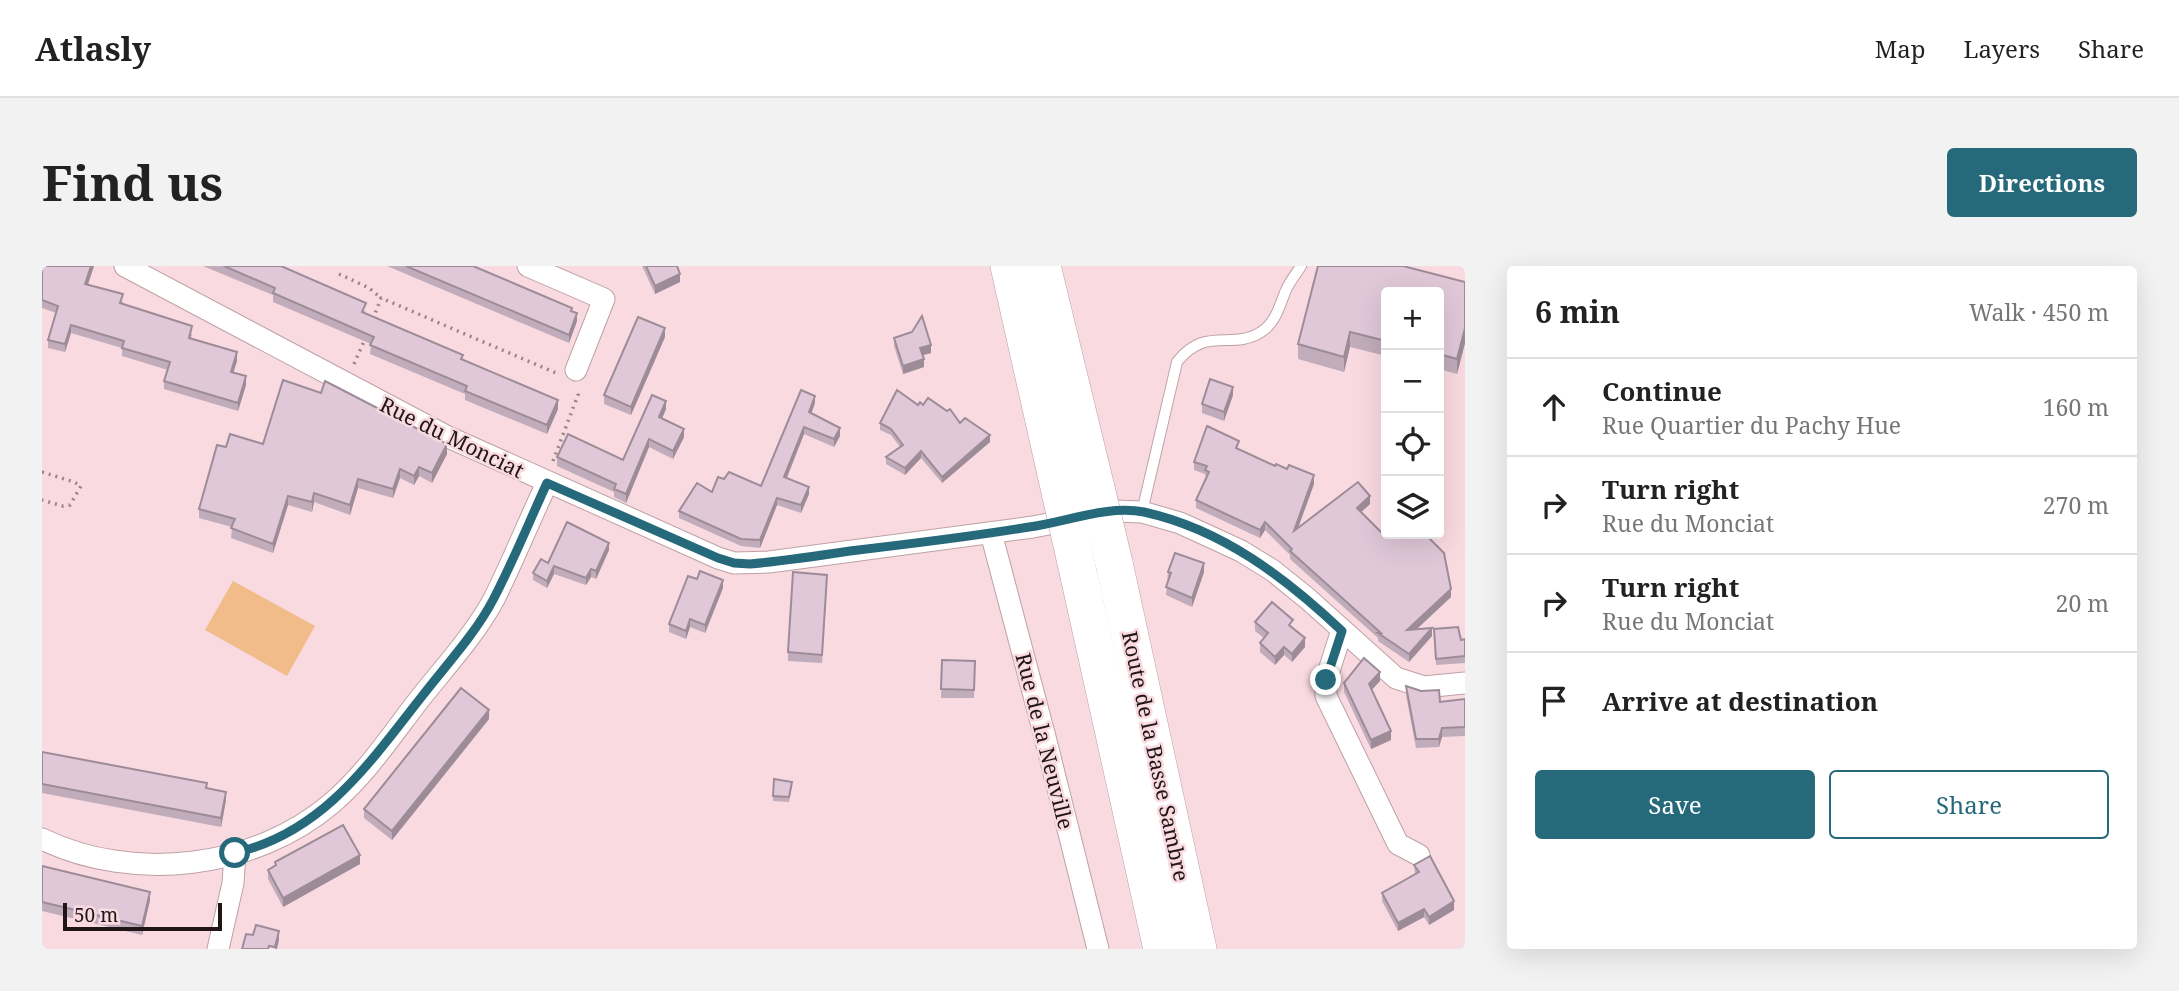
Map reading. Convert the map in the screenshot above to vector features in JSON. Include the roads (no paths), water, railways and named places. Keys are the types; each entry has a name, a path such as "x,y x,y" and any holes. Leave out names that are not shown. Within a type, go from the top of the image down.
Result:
{"highway":[{"name":"Route de la Basse Sambre","path":"1009,266 1162,949"},
{"name":"Route de la Basse Sambre","path":"1042,266 1114,563 1198,949"}],"street":[{"name":"Rue du Monciat","path":"125,266 157,273 346,384 446,436 700,551 734,563 769,562 991,533 1115,511 1143,512 1180,523 1241,551 1281,577 1396,678 1424,687 1465,683"},
{"path":"528,266 604,299 576,370"},
{"path":"42,839 104,860 145,864 204,861 254,849 312,818 358,777 459,649 492,601 547,483"},
{"name":"Rue de la Neuville","path":"991,533 1098,949"},
{"path":"1342,631 1326,680 1326,696 1398,844 1419,855"},
{"path":"218,949 233,883 235,853"}],"lane":[{"path":"1143,512 1177,362 1186,350 1203,341 1245,337 1262,331 1277,313 1287,287 1301,266"}]}
